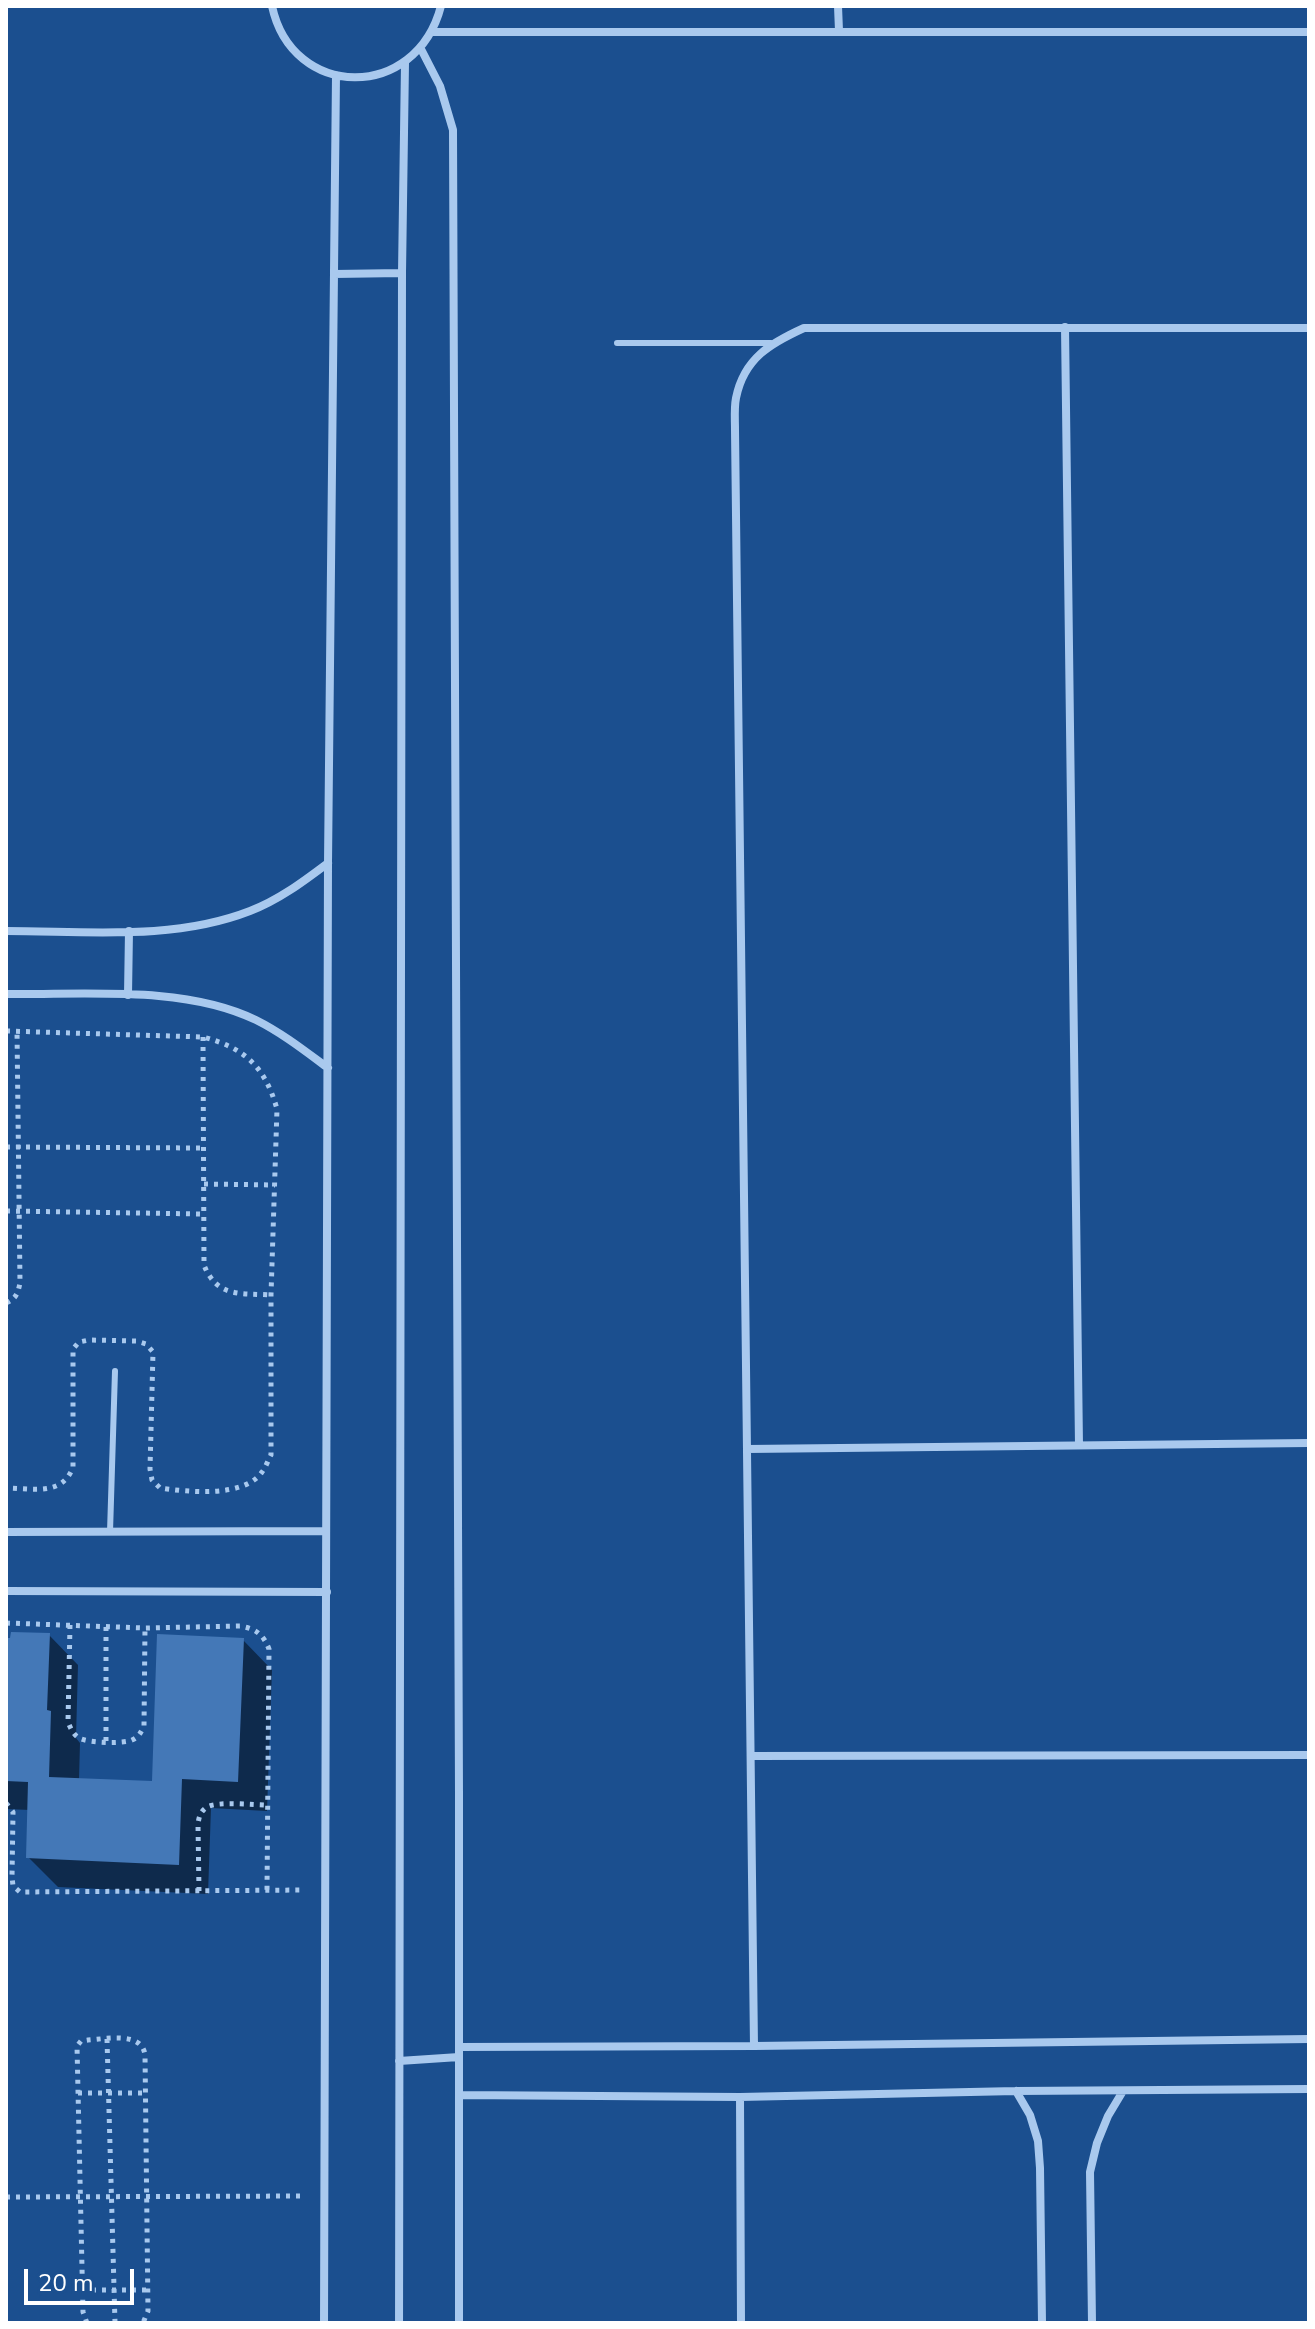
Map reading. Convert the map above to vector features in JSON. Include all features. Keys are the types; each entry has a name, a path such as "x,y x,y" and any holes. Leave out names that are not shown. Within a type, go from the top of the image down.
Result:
{"street":[{"path":"272,6 276,23 290,47 311,65 336,75 360,78 384,73 405,63 421,49 433,32 441,6"},
{"path":"838,6 839,31"},
{"path":"433,32 1309,32"},
{"path":"421,49 440,86 453,130 459,2323"},
{"path":"399,2323 402,273 405,63"},
{"path":"324,2323 328,863 336,75"},
{"path":"334,274 402,273"},
{"path":"1065,327 1079,1445"},
{"path":"754,2046 736,397 749,367 771,343 804,328 1309,328"},
{"path":"6,931 165,931 210,924 252,911 292,890 328,863"},
{"path":"128,995 129,931"},
{"path":"6,994 172,996 215,1004 280,1034 328,1068"},
{"path":"747,1449 1309,1443"},
{"path":"6,1532 326,1531"},
{"path":"6,1591 327,1592"},
{"path":"752,1756 1309,1755"},
{"path":"459,2047 1309,2039"},
{"path":"399,2061 459,2057"},
{"path":"459,2095 740,2097 1309,2089"},
{"path":"1016,2091 1030,2115 1038,2141 1042,2323"},
{"path":"1092,2323 1090,2172 1108,2116 1123,2091"},
{"path":"740,2097 741,2323"}],"lane":[{"path":"617,343 771,343"},
{"path":"110,1532 115,1371"}],"path":[{"path":"6,1031 203,1037 224,1042 243,1053 259,1069 271,1088 277,1109 271,1295 271,1455 262,1474 246,1486 225,1491 160,1488 152,1480 150,1469 153,1352 146,1344 136,1341 89,1340 79,1342 73,1349 73,1467 69,1477 62,1485 52,1489 6,1488"},
{"path":"6,1303 18,1293 20,1283 17,1031"},
{"path":"203,1037 204,1265 218,1287 230,1292 271,1295"},
{"path":"6,1147 204,1148"},
{"path":"204,1184 275,1185"},
{"path":"6,1211 204,1214"},
{"path":"6,1623 145,1628 240,1626 253,1628 264,1637 269,1649 267,1890"},
{"path":"70,1625 68,1722 71,1731 86,1741 125,1743 140,1734 144,1726 145,1628"},
{"path":"106,1627 106,1742"},
{"path":"6,1803 13,1812 13,1886 20,1892 325,1890"},
{"path":"199,1891 198,1824 205,1808 213,1805 268,1805"},
{"path":"107,2039 115,2323"},
{"path":"87,2323 82,2290 77,2046 81,2041 88,2040 132,2039 144,2047 148,2311 143,2323"},
{"path":"78,2093 145,2093"},
{"path":"6,2197 325,2196"},
{"path":"82,2290 147,2290"}],"building":[{"path":"11,1632 50,1633 47,1710 51,1711 49,1777 152,1781 157,1634 244,1638 238,1782 182,1779 179,1865 26,1858 28,1782 6,1781 6,1638 10,1638"}]}
